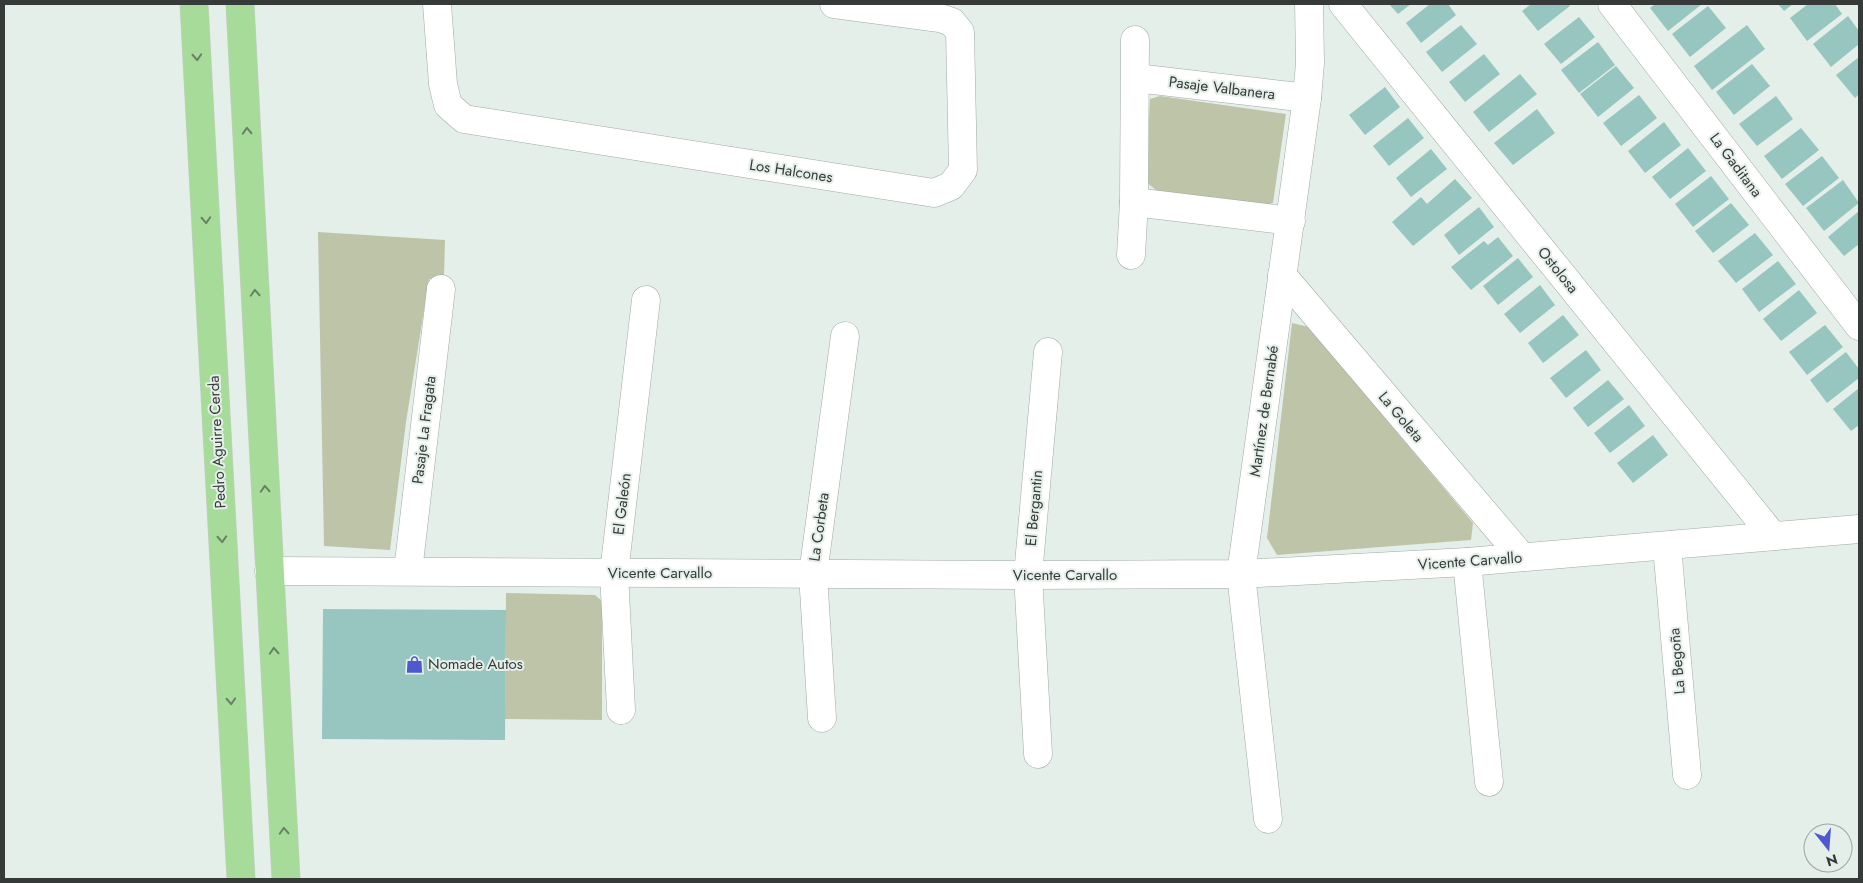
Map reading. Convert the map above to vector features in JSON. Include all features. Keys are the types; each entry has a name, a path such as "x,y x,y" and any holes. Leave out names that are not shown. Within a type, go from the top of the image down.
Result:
{"highway":[{"name":"Pedro Aguirre Cerda","path":"194,4 241,879"},
{"path":"240,4 286,879"}],"street":[{"name":"Los Halcones","path":"437,4 442,84 448,105 464,119 934,193 951,186 963,170 960,32 952,22 940,18 834,4"},
{"name":"Martínez de Bernabé","path":"1268,819 1241,574 1307,98 1310,63 1309,4"},
{"name":"Ostolosa","path":"1343,4 1773,536"},
{"name":"La Gaditana","path":"1612,4 1859,326"},
{"path":"1131,255 1134,202 1135,40"},
{"name":"Pasaje Valbanera","path":"1136,78 1307,98"},
{"path":"1134,202 1291,221"},
{"name":"La Goleta","path":"1282,275 1522,558"},
{"name":"Pasaje La Fragata","path":"408,571 441,289"},
{"name":"El Galeón","path":"621,710 614,573 646,300"},
{"name":"La Corbeta","path":"822,718 813,574 844,336"},
{"name":"El Bergantin","path":"1038,754 1028,575 1048,352"},
{"name":"Vicente Carvallo","path":"269,571 1028,575 1241,574 1522,558 1859,529"},
{"name":"La Begoña","path":"1668,546 1687,776"},
{"path":"1466,562 1489,782"}],"green space":[{"path":"1160,96 1286,114 1273,203 1255,208 1161,194 1146,182 1150,99"},
{"path":"318,232 445,240 444,278 429,279 406,422 390,550 324,546"},
{"path":"1292,323 1309,327 1473,523 1471,540 1277,555 1267,538"},
{"path":"506,593 595,595 602,601 602,720 505,719"}],"building":[{"path":"1389,4 1411,4 1398,14"},
{"path":"1430,4 1448,4 1456,15 1421,43 1406,23"},
{"path":"1531,4 1568,4 1570,6 1538,31 1522,11"},
{"path":"1655,4 1702,4 1668,31 1650,8"},
{"path":"1778,4 1793,4 1784,11"},
{"path":"1808,4 1835,4 1842,14 1807,41 1790,18"},
{"path":"1708,6 1726,28 1690,57 1672,34"},
{"path":"1848,16 1859,31 1859,44 1831,67 1813,44"},
{"path":"1579,17 1595,37 1561,64 1544,44"},
{"path":"1461,25 1477,44 1442,72 1426,52"},
{"path":"1747,25 1765,49 1712,90 1694,66"},
{"path":"1598,42 1615,65 1579,93 1561,70"},
{"path":"1484,54 1500,74 1465,102 1449,82"},
{"path":"1859,57 1859,94 1855,98 1836,75"},
{"path":"1752,64 1770,86 1734,115 1716,92"},
{"path":"1616,66 1634,88 1598,117 1580,94"},
{"path":"1520,74 1537,94 1489,132 1473,112"},
{"path":"1385,87 1400,107 1365,135 1349,115"},
{"path":"1639,95 1657,118 1621,146 1603,123"},
{"path":"1776,96 1793,119 1757,146 1739,124"},
{"path":"1537,109 1555,133 1513,165 1494,143"},
{"path":"1408,118 1424,138 1389,166 1373,146"},
{"path":"1664,122 1681,145 1645,173 1628,151"},
{"path":"1801,128 1819,150 1782,179 1764,156"},
{"path":"1688,148 1706,171 1670,199 1652,177"},
{"path":"1431,149 1447,169 1411,197 1396,178"},
{"path":"1822,156 1839,178 1803,206 1785,184"},
{"path":"1711,176 1729,199 1693,227 1675,204"},
{"path":"1455,179 1472,198 1413,246 1392,222 1421,197 1427,204"},
{"path":"1843,180 1859,203 1824,231 1806,208"},
{"path":"1731,203 1749,225 1713,253 1695,231"},
{"path":"1479,207 1494,227 1459,255 1444,235"},
{"path":"1859,211 1859,244 1844,256 1828,237"},
{"path":"1755,233 1773,255 1736,283 1718,261"},
{"path":"1498,237 1513,256 1471,290 1451,267 1484,241 1488,245"},
{"path":"1518,258 1533,277 1498,305 1483,286"},
{"path":"1778,261 1796,284 1759,312 1742,289"},
{"path":"1540,285 1555,305 1520,333 1504,314"},
{"path":"1799,290 1817,313 1781,341 1763,319"},
{"path":"1563,315 1579,335 1543,363 1528,343"},
{"path":"1825,325 1843,347 1807,375 1789,352"},
{"path":"1586,350 1601,370 1566,398 1550,378"},
{"path":"1846,352 1859,369 1859,378 1827,403 1810,380"},
{"path":"1608,380 1624,399 1588,427 1573,408"},
{"path":"1859,388 1859,425 1851,431 1833,409"},
{"path":"1629,405 1645,426 1610,453 1594,433"},
{"path":"1653,435 1668,455 1633,483 1617,463"},
{"name":"Nomade Autos","path":"323,609 506,610 505,740 322,739"}],"place":[{"name":"Nomade Autos","path":"414,664"}]}
